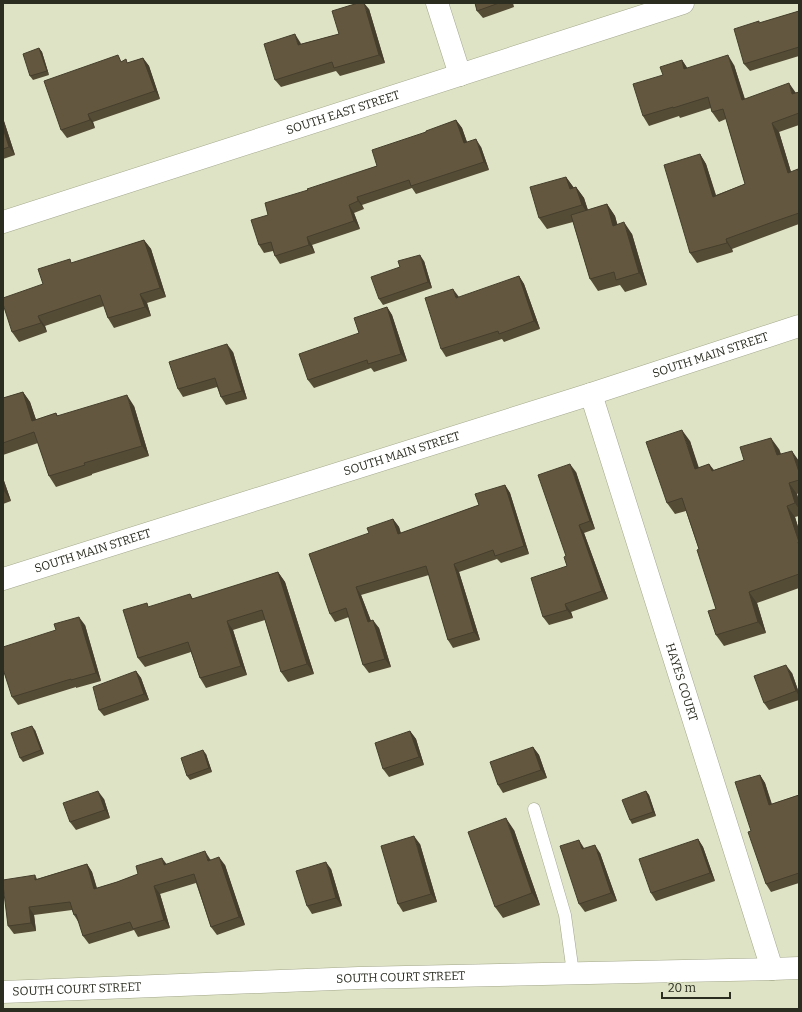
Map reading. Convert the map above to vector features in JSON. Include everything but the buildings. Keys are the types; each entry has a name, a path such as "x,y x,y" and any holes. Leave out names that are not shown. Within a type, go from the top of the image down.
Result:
{"street":[{"path":"437,3 460,75"},
{"name":"SOUTH EAST STREET","path":"3,222 683,3"},
{"name":"SOUTH MAIN STREET","path":"3,579 591,394 799,326"},
{"name":"HAYES COURT","path":"591,394 772,969"},
{"name":"SOUTH COURT STREET","path":"3,992 359,978 799,968"}],"lane":[{"path":"534,809 565,915 573,973"}]}
